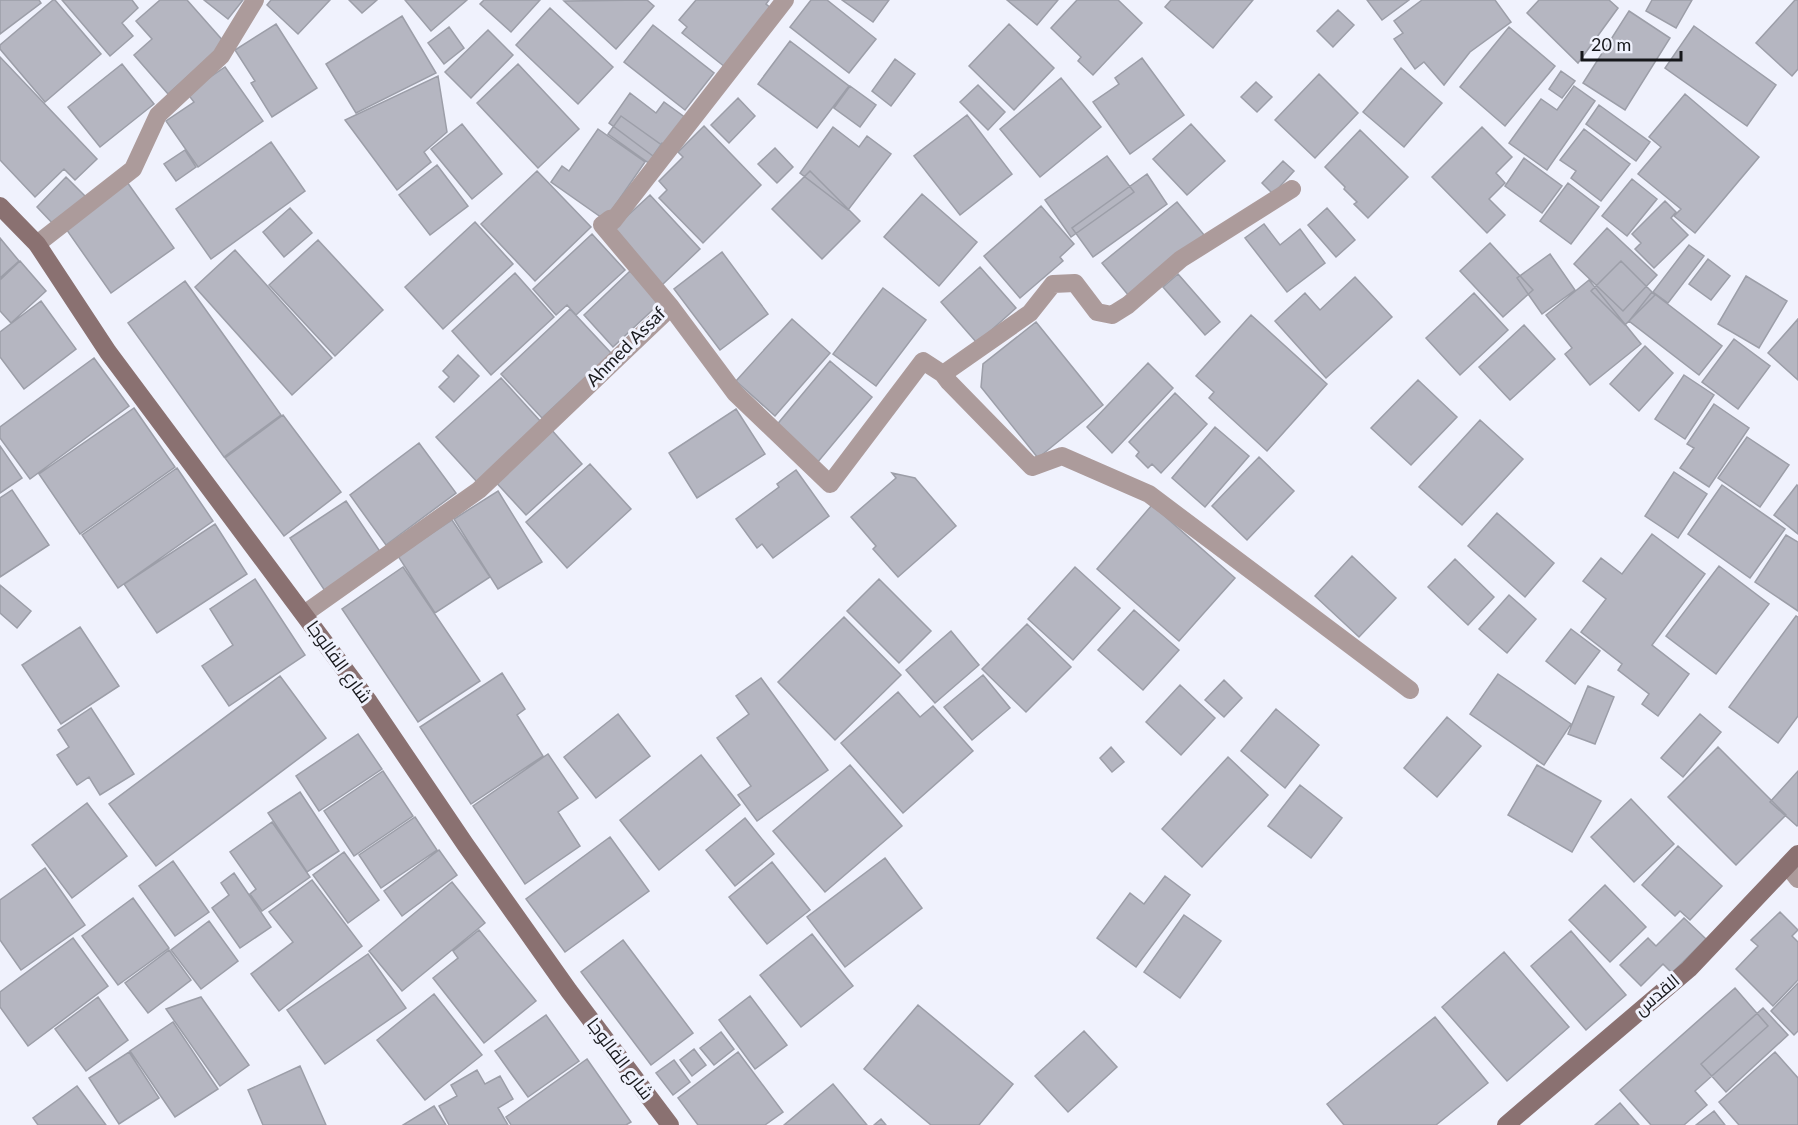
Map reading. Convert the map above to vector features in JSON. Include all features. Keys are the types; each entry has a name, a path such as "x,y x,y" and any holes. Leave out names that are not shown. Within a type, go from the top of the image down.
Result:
{"main road":[{"name":"شارع الفالوجا","path":"0,206 37,244 108,352 369,702 562,982 670,1125"},
{"name":"القدس","path":"1506,1125 1689,969 1795,866"}],"street":[{"path":"37,244 133,169 158,115 222,56 255,0"},
{"name":"Ahmed Assaf","path":"304,614 478,490 671,307 602,225 610,219 613,221 785,0"},
{"path":"943,374 1030,312 1053,284 1075,283 1097,312 1112,315 1128,305 1181,259 1292,189"},
{"path":"671,307 735,393 830,484 923,361 943,374 1032,466 1062,456 1149,494 1410,690"}],"building":[{"path":"0,0 39,0 41,3 0,34"},
{"path":"53,0 101,54 45,102 0,49 0,45"},
{"path":"62,0 132,0 138,8 122,23 133,36 110,56"},
{"path":"160,0 187,0 225,43 168,94 134,55 152,39 136,21"},
{"path":"204,0 243,0 228,19"},
{"path":"271,0 330,0 298,34 267,5"},
{"path":"349,0 377,0 362,13"},
{"path":"405,0 467,0 431,31"},
{"path":"484,0 540,0 511,32 480,4"},
{"path":"647,0 654,6 616,49 564,1"},
{"path":"696,0 769,0 766,4 771,8 725,67 682,33 687,27 679,20"},
{"path":"811,0 827,0 876,39 849,73 790,27"},
{"path":"842,0 889,0 873,22"},
{"path":"1007,0 1058,0 1037,25"},
{"path":"1077,0 1118,0 1142,23 1093,75 1078,61 1081,57 1051,28"},
{"path":"1171,0 1253,0 1213,48 1165,7"},
{"path":"1367,0 1409,0 1382,20"},
{"path":"1422,0 1495,0 1511,22 1470,52 1444,85 1424,62 1415,69 1394,39 1403,33 1394,21"},
{"path":"1539,0 1609,0 1618,8 1578,63 1527,13"},
{"path":"1652,0 1692,0 1676,28 1646,11"},
{"path":"1795,0 1798,0 1798,69 1792,76 1756,43"},
{"path":"550,8 613,67 578,104 516,45"},
{"path":"1338,10 1354,25 1333,47 1317,31"},
{"path":"1629,11 1670,38 1625,110 1583,83"},
{"path":"402,16 436,73 356,113 326,64"},
{"path":"276,24 317,88 272,117 251,83 255,81 235,50"},
{"path":"1009,24 1054,68 1014,110 969,66"},
{"path":"653,25 714,73 685,110 624,62"},
{"path":"1694,26 1776,85 1747,126 1665,68"},
{"path":"449,27 464,48 444,64 428,43"},
{"path":"1509,27 1555,66 1505,126 1460,87"},
{"path":"488,30 513,55 471,98 445,72"},
{"path":"790,41 849,86 817,128 758,84"},
{"path":"0,57 97,159 75,180 64,169 35,197 0,160"},
{"path":"1142,58 1184,115 1130,154 1093,102 1119,84 1115,78"},
{"path":"895,59 915,74 891,106 872,91"},
{"path":"122,64 154,104 100,147 68,107"},
{"path":"518,64 579,129 538,168 477,103"},
{"path":"225,67 263,121 198,167 166,121 194,102 187,93"},
{"path":"1401,68 1442,103 1404,147 1363,112"},
{"path":"1561,71 1575,81 1562,98 1549,89"},
{"path":"1319,74 1358,113 1315,158 1275,120"},
{"path":"438,76 447,132 424,152 431,162 397,190 345,120"},
{"path":"1061,78 1101,127 1040,177 1000,129"},
{"path":"1256,82 1272,97 1257,112 1241,97"},
{"path":"978,85 1005,112 988,130 960,102"},
{"path":"850,86 876,105 860,127 834,108"},
{"path":"1574,86 1595,101 1547,170 1509,143 1541,99 1557,110"},
{"path":"630,93 656,113 664,102 690,121 670,149 662,143 653,156 609,123"},
{"path":"1685,94 1759,157 1695,233 1674,216 1681,209 1638,174 1661,147 1649,137"},
{"path":"738,98 755,116 729,143 711,125"},
{"path":"1599,105 1650,142 1636,161 1586,124"},
{"path":"967,115 1012,174 960,215 914,156"},
{"path":"621,116 663,146 650,164 608,134"},
{"path":"462,124 502,174 472,199 431,149"},
{"path":"1191,124 1225,161 1187,195 1153,159"},
{"path":"704,126 761,185 703,243 659,198 667,190 659,181 683,157 678,152"},
{"path":"833,127 859,147 867,136 891,154 848,210 800,173"},
{"path":"1482,127 1512,157 1496,173 1505,183 1489,199 1505,215 1487,233 1432,177"},
{"path":"598,129 645,162 605,220 551,182 562,166 569,171"},
{"path":"1584,129 1630,164 1601,201 1571,178 1576,171 1560,160"},
{"path":"1360,130 1408,177 1368,218 1354,204 1357,202 1344,189 1345,187 1325,167"},
{"path":"271,142 305,191 211,259 176,209"},
{"path":"775,148 793,167 777,183 758,164"},
{"path":"185,150 196,167 176,181 164,164"},
{"path":"1107,156 1134,192 1071,237 1045,200"},
{"path":"1524,158 1562,186 1542,213 1505,186"},
{"path":"1283,161 1294,171 1273,194 1262,183"},
{"path":"437,165 468,206 430,235 399,195"},
{"path":"537,171 591,227 535,281 481,224"},
{"path":"810,171 860,221 822,259 772,209"},
{"path":"1147,174 1167,204 1093,257 1072,228"},
{"path":"66,177 86,197 56,227 37,207"},
{"path":"1632,179 1657,199 1627,236 1602,216"},
{"path":"127,182 174,248 111,293 64,226"},
{"path":"1568,183 1599,207 1571,244 1540,221"},
{"path":"922,194 977,242 939,286 884,237"},
{"path":"650,195 700,249 662,285 612,230"},
{"path":"1665,201 1676,212 1671,218 1688,235 1654,268 1635,249 1641,243 1632,234"},
{"path":"1177,202 1204,235 1129,296 1102,263"},
{"path":"1041,206 1074,244 1060,257 1063,261 1020,298 984,256"},
{"path":"290,208 312,233 284,257 263,232"},
{"path":"1327,208 1355,240 1336,257 1308,225"},
{"path":"475,222 513,264 443,329 405,287"},
{"path":"1264,224 1280,245 1300,229 1325,263 1287,292 1245,238"},
{"path":"1607,228 1657,275 1623,311 1574,264"},
{"path":"592,234 625,270 576,315 567,305 556,315 533,289"},
{"path":"0,238 19,261 0,278"},
{"path":"318,240 383,310 335,356 269,285"},
{"path":"1490,243 1533,290 1503,317 1460,271"},
{"path":"1689,245 1704,256 1668,303 1653,292"},
{"path":"235,250 332,358 292,395 195,287"},
{"path":"722,252 768,314 720,350 674,289"},
{"path":"1550,254 1575,290 1542,314 1517,278"},
{"path":"1708,259 1730,276 1711,300 1689,284"},
{"path":"20,261 46,291 11,323 0,311 0,280"},
{"path":"1621,261 1655,295 1625,325 1591,291"},
{"path":"980,267 1016,308 977,343 941,302"},
{"path":"630,271 660,303 613,347 584,315"},
{"path":"515,273 554,317 491,375 452,331"},
{"path":"1178,274 1220,322 1205,335 1163,287"},
{"path":"1746,276 1787,301 1759,348 1718,324"},
{"path":"1355,277 1392,317 1326,378 1275,321 1305,293 1320,310"},
{"path":"1589,280 1641,344 1590,385 1565,354 1572,348 1546,315"},
{"path":"185,281 281,415 224,457 128,323"},
{"path":"883,288 926,320 876,386 833,354"},
{"path":"1652,292 1722,346 1699,375 1629,321"},
{"path":"1474,293 1508,330 1460,375 1426,338"},
{"path":"41,301 76,349 24,389 0,357 0,332"},
{"path":"570,309 611,353 542,418 501,374"},
{"path":"1251,315 1327,384 1267,451 1209,398 1214,392 1196,376"},
{"path":"792,319 830,353 775,416 736,381"},
{"path":"1798,319 1798,380 1768,353"},
{"path":"1036,322 1103,405 1038,458 981,387 983,364"},
{"path":"1524,325 1555,359 1510,400 1479,367"},
{"path":"1734,339 1770,366 1738,409 1702,382"},
{"path":"1645,346 1673,373 1639,411 1610,384"},
{"path":"458,355 479,376 454,402 439,387 449,377 443,371"},
{"path":"94,358 129,406 30,479 0,438 0,427"},
{"path":"830,361 872,397 817,463 775,427"},
{"path":"1148,363 1173,388 1112,453 1087,427"},
{"path":"1684,375 1714,395 1685,439 1655,419"},
{"path":"501,378 542,423 477,482 436,437"},
{"path":"1418,380 1457,417 1411,465 1371,428"},
{"path":"1175,393 1207,424 1161,473 1152,464 1148,468 1136,456 1139,452 1129,442"},
{"path":"1714,404 1749,428 1709,487 1680,468 1694,448 1687,444"},
{"path":"134,408 175,467 80,534 39,474"},
{"path":"736,409 765,454 697,498 669,453"},
{"path":"283,415 341,492 284,536 225,458"},
{"path":"1480,420 1523,459 1462,525 1419,487"},
{"path":"549,427 582,464 526,515 493,479"},
{"path":"1215,427 1249,456 1205,507 1172,478"},
{"path":"1747,437 1789,465 1760,507 1718,478"},
{"path":"419,443 456,493 386,545 350,495"},
{"path":"0,446 22,478 0,493"},
{"path":"1259,457 1294,491 1247,540 1212,506"},
{"path":"590,464 631,509 567,568 526,522"},
{"path":"177,468 213,521 118,588 82,535"},
{"path":"796,470 829,516 773,558 762,544 757,548 736,519 779,487 777,484"},
{"path":"1674,472 1707,494 1678,538 1645,516"},
{"path":"892,473 915,478 956,526 898,577 873,549 876,546 851,517 896,478"},
{"path":"1722,485 1785,529 1750,578 1688,534"},
{"path":"1798,486 1798,534 1774,515"},
{"path":"12,490 49,545 0,577 0,498"},
{"path":"498,491 542,562 498,589 454,519"},
{"path":"346,501 383,556 327,594 290,538"},
{"path":"1152,505 1235,578 1179,641 1097,569"},
{"path":"1497,513 1554,563 1525,597 1468,546"},
{"path":"452,520 490,577 435,613 398,556"},
{"path":"215,524 247,574 157,633 124,584"},
{"path":"1652,534 1705,574 1652,645 1689,674 1658,716 1642,704 1649,694 1618,670 1622,664 1581,632 1606,599 1583,581 1601,558 1622,574"},
{"path":"1786,535 1798,542 1798,611 1755,582"},
{"path":"1352,556 1396,598 1359,637 1315,596"},
{"path":"1455,559 1494,597 1468,625 1428,587"},
{"path":"1719,566 1769,604 1716,674 1666,636"},
{"path":"403,567 480,681 418,722 342,609"},
{"path":"1075,567 1120,608 1073,660 1028,619"},
{"path":"255,579 305,655 229,706 202,666 233,645 210,609"},
{"path":"879,579 931,631 899,663 847,611"},
{"path":"0,585 31,611 17,628 0,613"},
{"path":"1509,595 1536,619 1507,653 1479,629"},
{"path":"1134,610 1179,650 1143,690 1098,650"},
{"path":"1796,616 1798,617 1798,716 1778,743 1729,707"},
{"path":"844,617 901,675 835,740 778,682"},
{"path":"1027,624 1071,667 1026,712 982,669"},
{"path":"80,627 119,686 61,724 22,665"},
{"path":"1571,629 1600,651 1575,684 1546,661"},
{"path":"951,631 979,665 935,703 906,670"},
{"path":"502,673 525,709 517,715 543,756 471,804 420,727"},
{"path":"1498,674 1571,724 1544,765 1470,714"},
{"path":"983,675 1010,708 972,740 944,707"},
{"path":"280,676 326,738 156,866 109,804"},
{"path":"761,678 828,770 757,821 738,795 751,786 717,738 749,714 736,696"},
{"path":"1224,680 1242,698 1224,717 1205,700"},
{"path":"1180,685 1215,718 1181,755 1146,722"},
{"path":"1588,686 1614,697 1595,744 1568,734"},
{"path":"898,692 920,717 933,706 973,751 903,813 841,743"},
{"path":"91,708 134,774 100,795 89,777 77,785 57,755 69,747 58,730"},
{"path":"1276,709 1319,745 1285,788 1241,751"},
{"path":"618,714 650,756 596,798 564,757"},
{"path":"1700,714 1721,732 1683,777 1661,758"},
{"path":"1447,717 1481,746 1437,797 1404,768"},
{"path":"358,734 382,769 319,811 296,776"},
{"path":"1111,747 1124,762 1112,772 1100,758"},
{"path":"1718,747 1786,815 1736,865 1668,797"},
{"path":"548,754 578,798 558,812 580,846 525,884 473,806"},
{"path":"701,755 740,805 659,870 620,820"},
{"path":"1228,757 1268,795 1202,867 1162,829"},
{"path":"850,765 902,826 825,892 773,831"},
{"path":"1537,765 1601,801 1572,852 1508,815"},
{"path":"383,771 413,816 354,856 324,811"},
{"path":"1798,771 1798,825 1797,826 1770,802"},
{"path":"1300,785 1342,818 1311,858 1268,826"},
{"path":"300,792 339,851 307,872 268,813"},
{"path":"1631,799 1674,844 1634,882 1591,837"},
{"path":"87,803 127,856 72,898 32,845"},
{"path":"415,817 437,850 381,888 359,855"},
{"path":"745,818 774,854 735,886 706,850"},
{"path":"272,822 310,877 262,911 250,894 256,889 230,852"},
{"path":"610,837 649,891 565,952 526,899"},
{"path":"1678,846 1722,886 1690,920 1680,911 1675,916 1642,885"},
{"path":"439,850 457,875 402,916 384,891"},
{"path":"344,852 379,900 348,923 313,875"},
{"path":"885,858 922,908 845,967 807,917"},
{"path":"173,861 209,912 175,936 139,886"},
{"path":"772,862 810,910 767,944 729,897"},
{"path":"45,868 85,925 21,970 0,940 0,900"},
{"path":"234,873 271,927 240,948 212,908 229,895 221,883"},
{"path":"1165,876 1190,895 1136,967 1097,938 1130,893 1144,904"},
{"path":"312,880 362,946 279,1011 251,974 293,942 269,912"},
{"path":"452,882 485,923 402,991 369,951"},
{"path":"1605,885 1646,927 1610,962 1569,920"},
{"path":"133,898 169,948 118,985 82,936"},
{"path":"1780,912 1798,930 1792,936 1798,942 1798,980 1773,1006 1736,969 1758,946 1751,940"},
{"path":"1184,915 1221,941 1180,998 1144,972"},
{"path":"1684,918 1706,939 1672,973 1663,964 1641,986 1620,965 1648,938 1656,946"},
{"path":"209,921 238,961 201,989 171,950"},
{"path":"479,930 536,1001 484,1043 433,978 458,958 453,951"},
{"path":"1571,931 1626,995 1586,1030 1531,966"},
{"path":"812,934 853,986 801,1027 760,975"},
{"path":"73,938 108,986 28,1046 0,1007 0,992"},
{"path":"623,940 693,1033 651,1065 581,972"},
{"path":"169,950 191,980 148,1013 125,983"},
{"path":"1504,952 1569,1027 1507,1081 1442,1007"},
{"path":"368,954 406,1008 325,1064 287,1010"},
{"path":"1798,983 1798,1031 1794,1035 1771,1011"},
{"path":"1735,988 1768,1026 1695,1091 1707,1105 1684,1125 1651,1125 1620,1090"},
{"path":"434,994 482,1055 425,1100 377,1040"},
{"path":"750,996 787,1045 755,1069 719,1020"},
{"path":"98,997 128,1040 86,1071 55,1029"},
{"path":"201,997 249,1065 220,1086 166,1009"},
{"path":"918,1005 1013,1084 979,1125 931,1125 864,1069"},
{"path":"1763,1008 1788,1035 1726,1092 1701,1064"},
{"path":"546,1015 579,1061 528,1097 495,1051"},
{"path":"1435,1017 1488,1083 1436,1125 1344,1125 1327,1104"},
{"path":"173,1022 218,1089 175,1117 130,1051"},
{"path":"1084,1031 1117,1067 1068,1112 1035,1076"},
{"path":"721,1032 734,1049 714,1065 700,1048"},
{"path":"694,1049 706,1065 692,1076 680,1060"},
{"path":"129,1052 159,1098 119,1124 89,1078"},
{"path":"738,1052 783,1112 765,1125 698,1125 678,1098"},
{"path":"1775,1052 1798,1078 1798,1125 1739,1125 1719,1102"},
{"path":"587,1059 631,1122 626,1125 511,1125 506,1117"},
{"path":"674,1060 690,1082 673,1095 656,1073"},
{"path":"300,1066 326,1125 263,1125 248,1090"},
{"path":"477,1070 485,1084 500,1076 513,1099 498,1108 508,1125 449,1125 439,1106 457,1096 451,1085"},
{"path":"833,1084 867,1125 784,1125"},
{"path":"77,1086 106,1125 38,1125 33,1118"},
{"path":"1620,1103 1639,1125 1595,1125"},
{"path":"434,1106 446,1125 403,1125"},
{"path":"1714,1111 1725,1125 1696,1125"},
{"path":"881,1119 886,1125 874,1125"}]}
